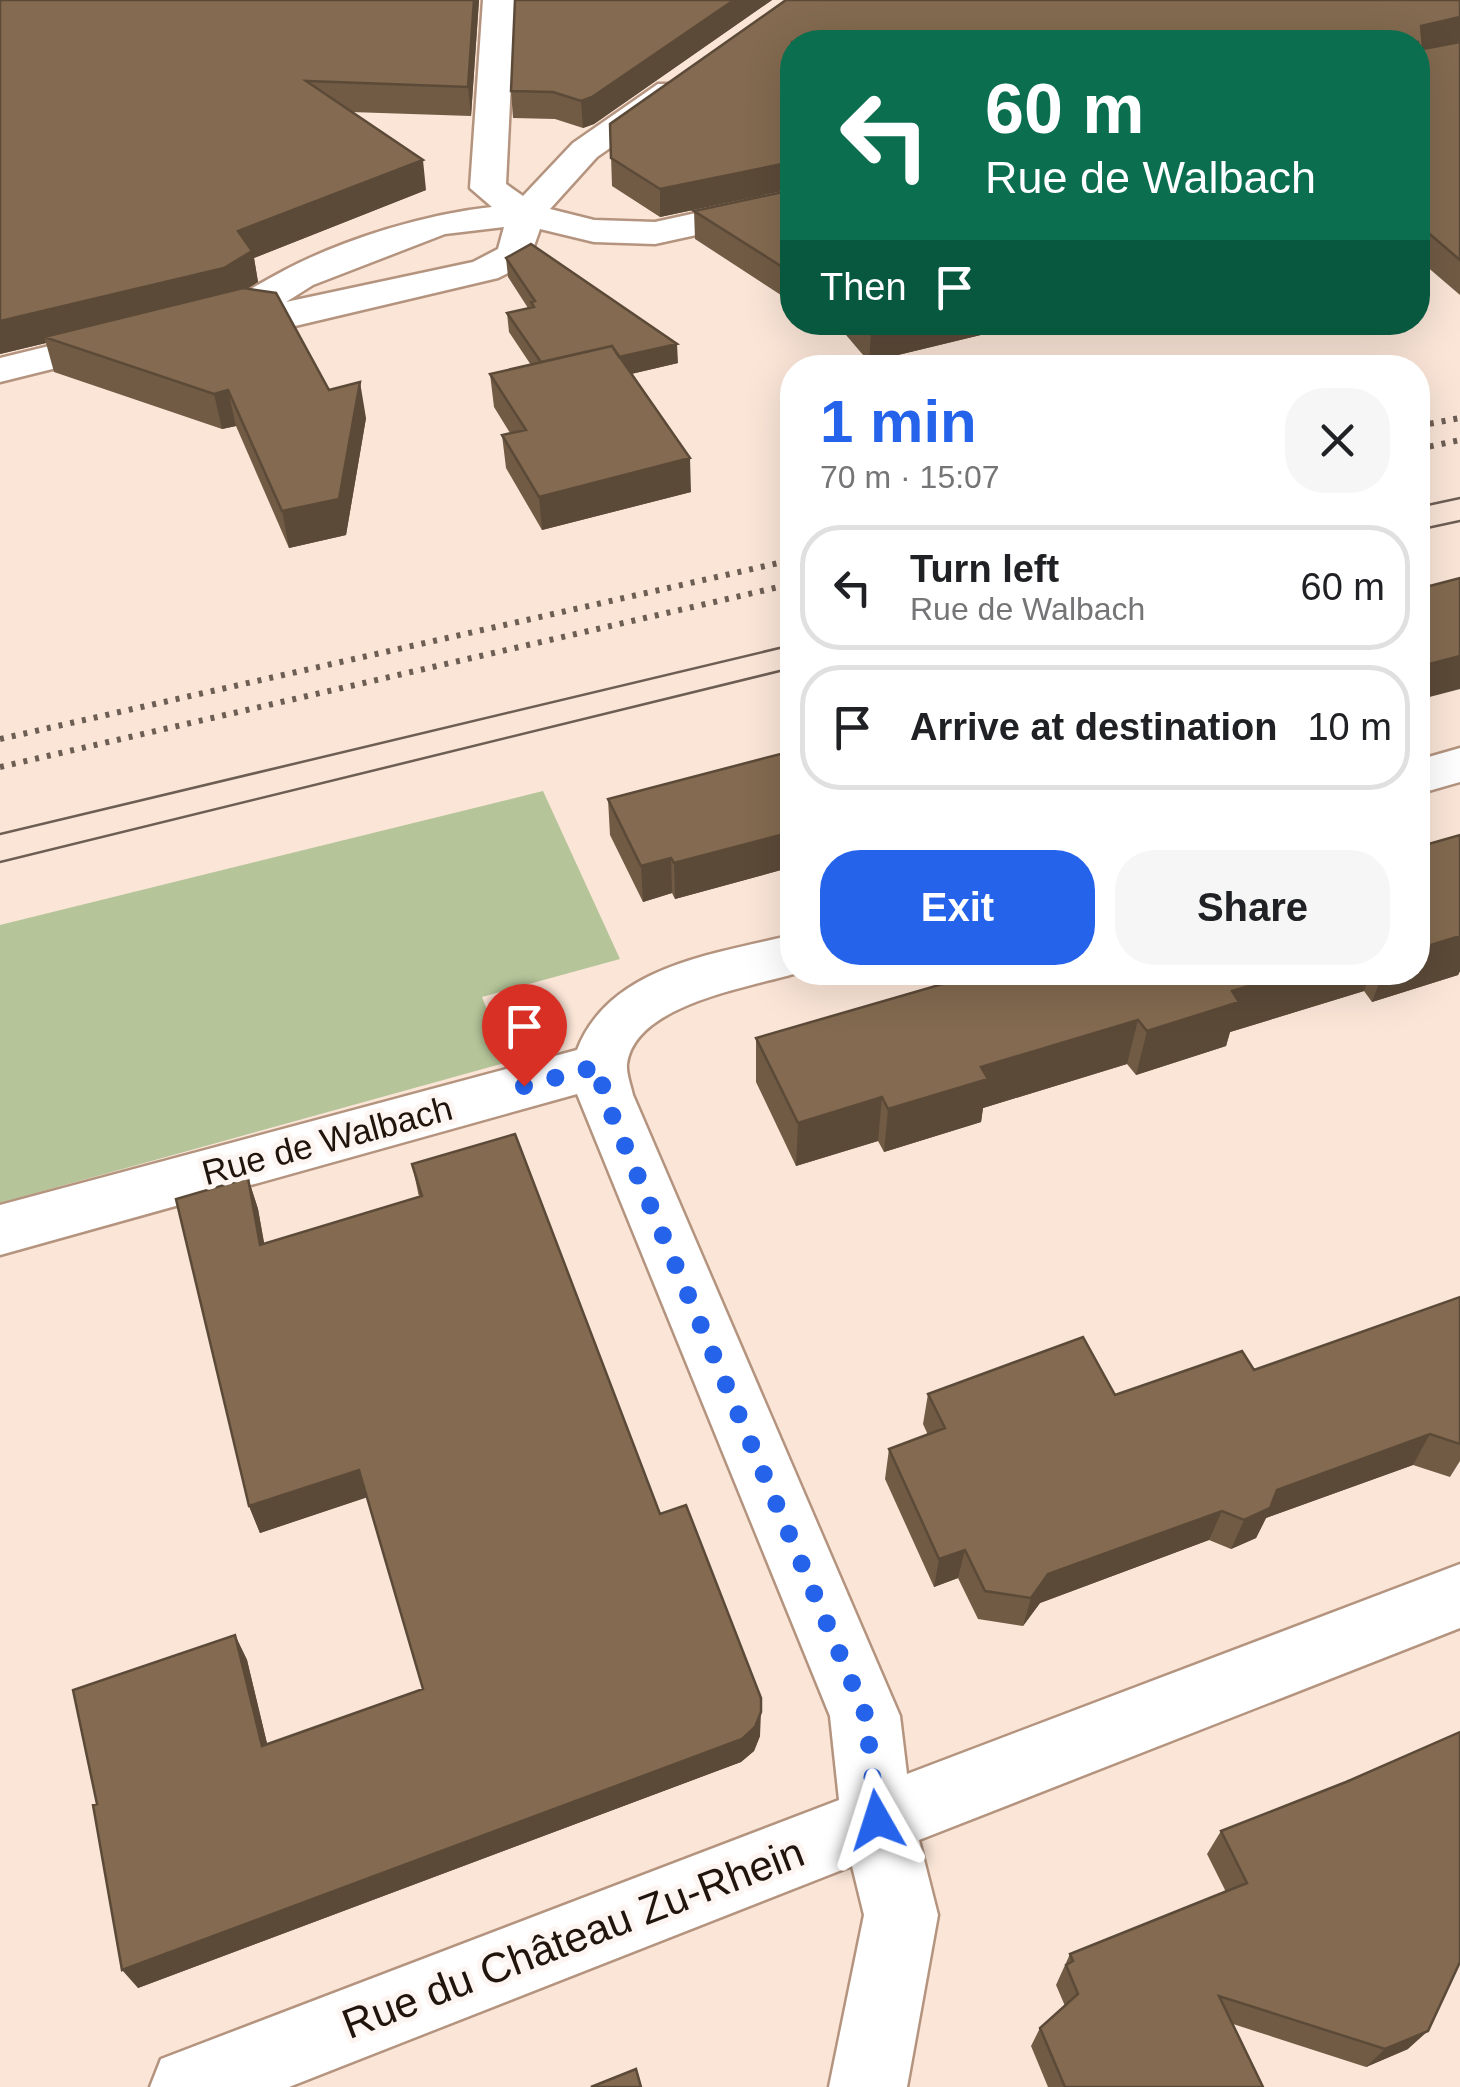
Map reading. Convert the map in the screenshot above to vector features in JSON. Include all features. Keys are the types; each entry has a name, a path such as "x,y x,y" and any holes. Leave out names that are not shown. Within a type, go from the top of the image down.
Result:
{"street":[{"path":"499,0 515,146 488,188 526,214 594,231 656,233 780,206"},
{"path":"245,310 295,314 485,270 515,255 526,214 585,150 693,75"},
{"path":"515,146 585,150"},
{"path":"0,370 245,310 300,277 438,224 526,214"},
{"path":"1430,773 1460,764"},
{"path":"780,958 682,986 641,1006 603,1044 599,1066 604,1096 866,1716 877,1820 901,1916 868,2087"},
{"name":"Rue de Walbach","path":"0,1230 599,1066"},
{"name":"Rue du Château Zu-Rhein","path":"190,2087 1460,1596"}],"green space":[{"path":"543,791 620,959 482,997 508,1062 0,1203 0,925"}],"building":[{"path":"0,0 474,0 468,87 306,81 423,160 238,231 252,251 224,268 0,321"},
{"path":"515,0 734,0 581,101 553,92 511,91"},
{"path":"786,0 1460,0 1460,17 1421,26 1421,30 780,30 780,164 660,189 611,158 610,124"},
{"path":"1460,42 1460,260 1430,234 1430,48"},
{"path":"780,193 780,265 694,211"},
{"path":"531,244 677,344 619,357 612,346 541,362 507,313 534,307 531,302 535,301 506,258"},
{"path":"243,288 276,293 329,390 360,382 339,499 282,511 228,390 214,394 44,337"},
{"path":"612,346 690,458 539,497 502,435 526,430 490,374"},
{"path":"1460,578 1460,656 1430,664 1430,586"},
{"path":"780,754 780,835 674,863 671,858 641,866 608,799"},
{"path":"1460,835 1460,936 1430,945 1430,844"},
{"path":"939,985 1252,985 1232,991 1239,1002 1147,1031 1138,1020 981,1067 988,1079 888,1109 882,1097 798,1123 756,1038"},
{"path":"515,1134 660,1514 686,1505 761,1698 755,1727 742,1739 122,1970 93,1805 97,1804 73,1690 235,1635 262,1746 423,1689 359,1470 249,1506 176,1199 248,1178 260,1245 422,1196 412,1164"},
{"path":"1460,1297 1460,1444 1430,1434 1277,1490 1270,1508 1244,1520 1222,1511 1048,1574 1031,1598 985,1591 965,1550 939,1559 889,1449 945,1428 928,1394 1083,1337 1115,1395 1242,1351 1254,1370"},
{"path":"1460,1732 1460,1962 1428,2031 1385,2049 1219,1996 1263,2087 1065,2087 1040,2028 1078,1994 1066,1965 1073,1961 1070,1954 1247,1883 1221,1831"},
{"path":"636,2069 641,2087 591,2087"}],"tram line":[{"path":"1430,504 1460,498"},
{"path":"1430,527 1460,521"},
{"path":"0,834 780,648"},
{"path":"0,862 780,671"}],"railway":[{"path":"1430,424 1460,418"},
{"path":"1430,446 1460,440"},
{"path":"0,739 780,563"},
{"path":"0,767 780,587"}],"route":[{"path":"524,1086 599,1066 604,1096 866,1716 877,1820"}]}
